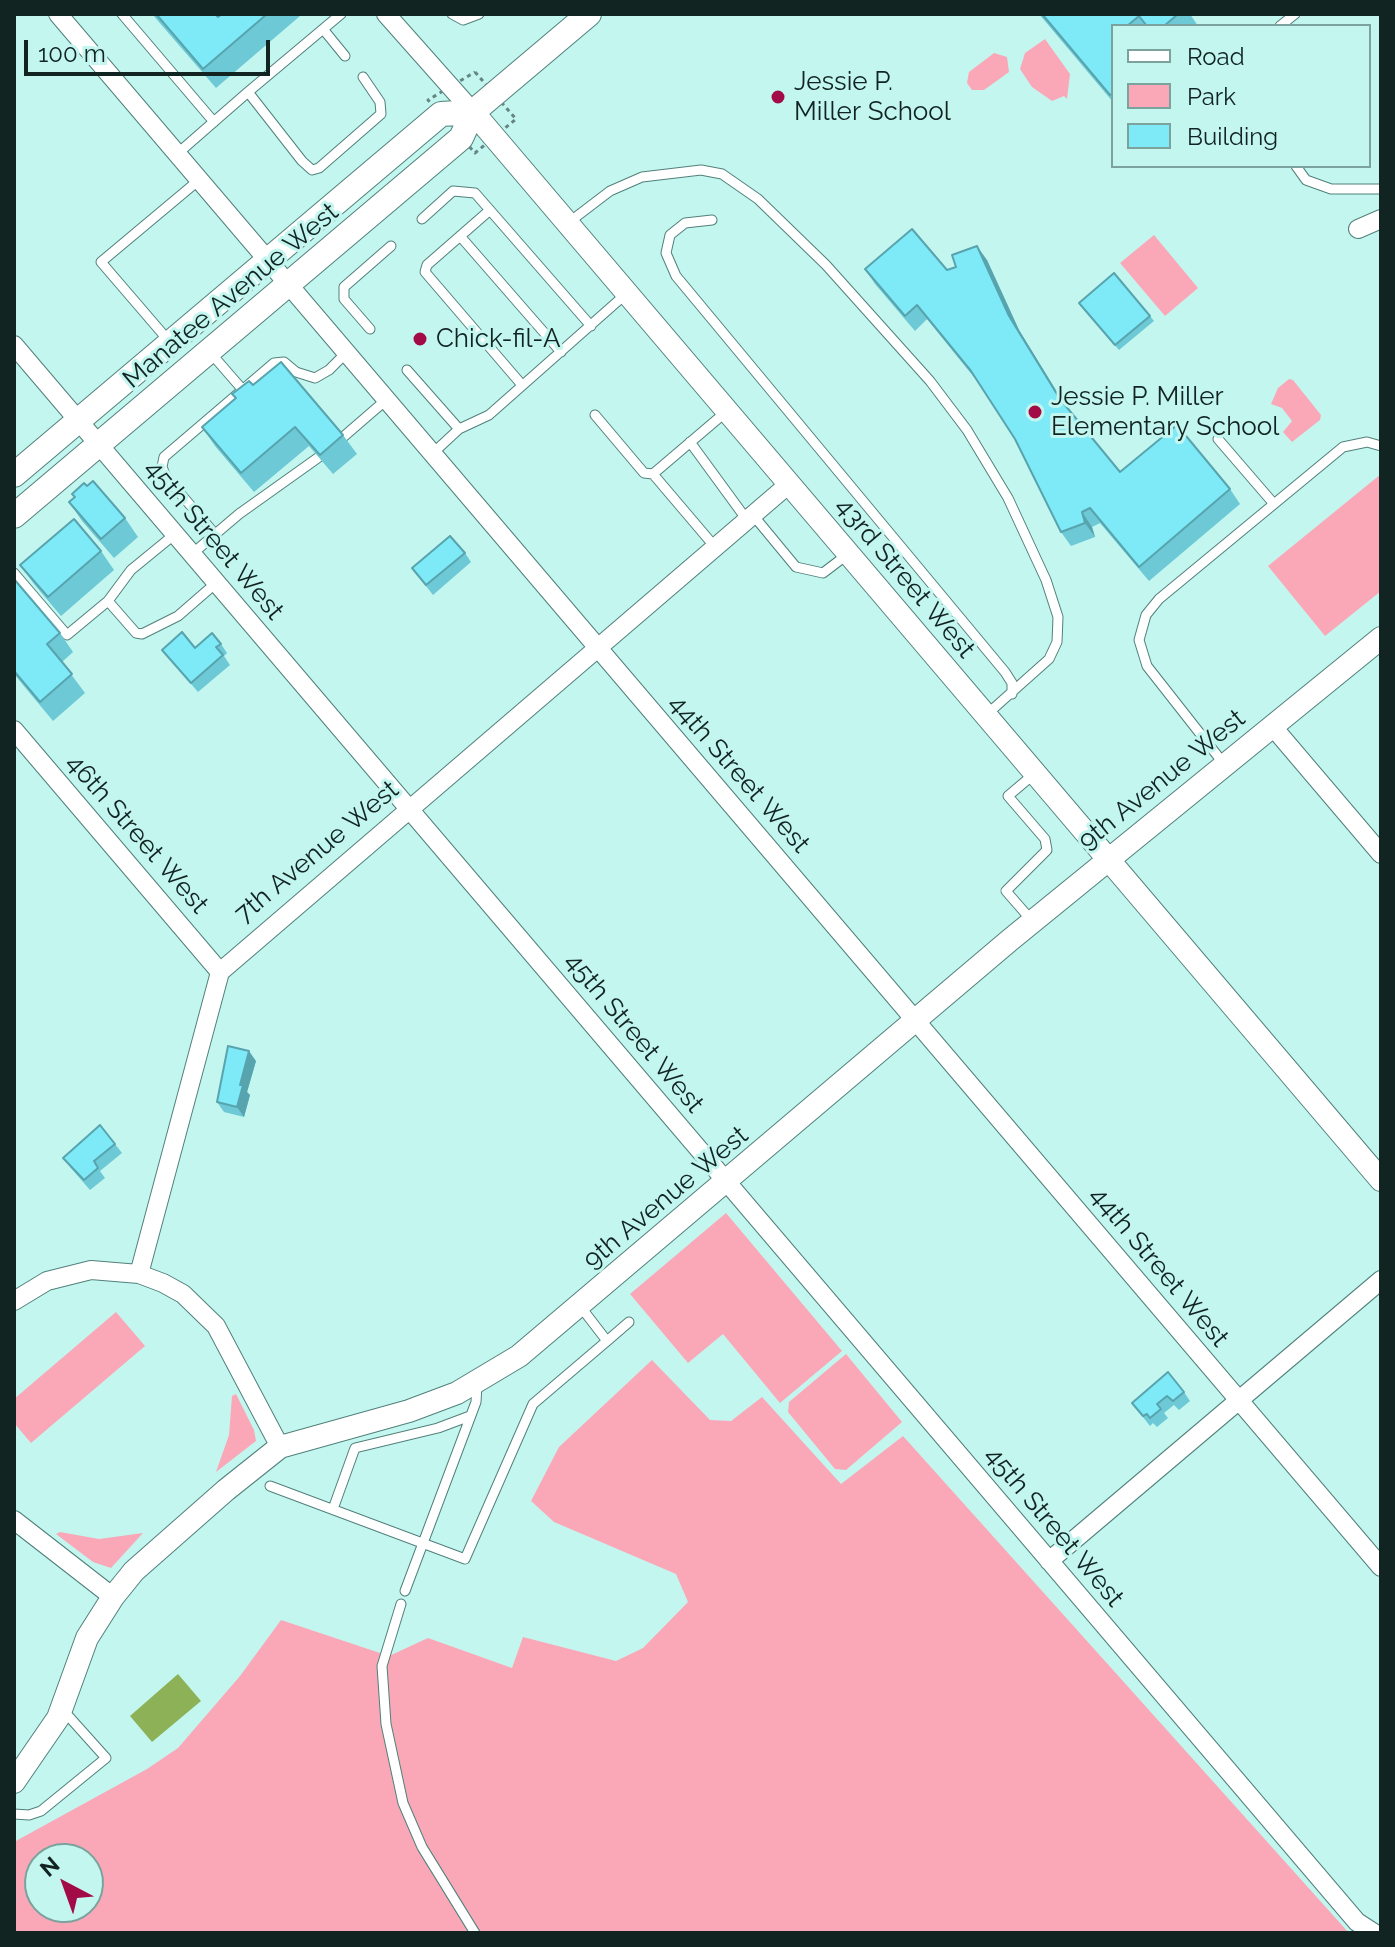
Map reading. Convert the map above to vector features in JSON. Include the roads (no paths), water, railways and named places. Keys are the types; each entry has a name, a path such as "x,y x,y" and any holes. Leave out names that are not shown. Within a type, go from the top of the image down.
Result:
{"main road":[{"name":"Manatee Avenue West","path":"14,516 461,138 473,112 589,14"},
{"name":"Manatee Avenue West","path":"17,467 171,343 441,114 473,112"}],"street":[{"name":"44th Street West","path":"58,14 1381,1567"},
{"name":"43rd Street West","path":"386,14 568,223 1381,1180"},
{"path":"1358,229 1381,219"},
{"name":"45th Street West","path":"15,350 78,420 1357,1922 1377,1933"},
{"name":"7th Avenue West","path":"220,972 789,484"},
{"name":"9th Avenue West","path":"14,1782 62,1708 87,1638 113,1597 134,1571 280,1447 409,1411 477,1382 536,1344 1033,922 1381,638"},
{"path":"1273,727 1381,854"},
{"name":"46th Street West","path":"14,730 220,972"},
{"path":"139,1274 220,972"},
{"path":"14,1301 47,1281 91,1270 139,1274 183,1294 216,1326 280,1447"},
{"path":"1049,1561 1381,1280"},
{"path":"14,1520 113,1597"}],"lane":[{"path":"122,14 214,122"},
{"path":"452,14 463,20 479,14"},
{"path":"177,154 335,16"},
{"path":"323,29 345,56"},
{"path":"248,92 312,170 348,146 381,114 380,102 363,77"},
{"path":"1297,168 1306,180 1331,189 1381,189"},
{"path":"568,223 601,196 632,181 667,172 710,172 732,179 758,199 842,281 930,381 967,430 1008,498 1046,580 1058,617 1057,642 1041,669 985,716"},
{"path":"171,343 101,262 199,180"},
{"path":"422,219 453,191 475,193 591,326"},
{"path":"490,210 427,265 425,272 522,385"},
{"path":"712,220 685,223 670,235 666,253 676,276 1005,672 1012,683 1012,694"},
{"path":"460,236 561,352"},
{"path":"370,329 344,299 344,287 391,246"},
{"path":"432,454 459,429 489,415 627,293"},
{"path":"209,351 242,389"},
{"path":"215,534 166,477 162,467 164,457 242,389 280,361 296,372 315,378 329,370 347,352"},
{"path":"407,370 459,429"},
{"path":"342,438 386,400"},
{"path":"653,474 727,411"},
{"path":"595,415 644,473 653,474 715,547"},
{"path":"1218,439 1274,504"},
{"path":"690,442 750,518 796,567 823,573 848,554"},
{"path":"1225,765 1147,666 1140,651 1140,632 1146,615 1159,599 1343,447 1367,442 1381,446"},
{"path":"192,554 319,457"},
{"path":"14,573 67,635 108,601 131,570 175,534"},
{"path":"108,601 136,633 142,634 156,630 178,616 216,583"},
{"path":"1033,922 1006,891 1047,850 1045,839 1008,796 1034,774"},
{"path":"580,1306 607,1341"},
{"path":"270,1486 465,1559 533,1404 629,1322"},
{"path":"405,1591 476,1402 477,1382"},
{"path":"333,1509 355,1448 438,1428 470,1416"},
{"path":"401,1604 382,1666 386,1724 403,1803 422,1847 475,1933"},
{"path":"14,1814 29,1815 41,1811 106,1758 62,1708"}],"place":[{"name":"Jessie P. Miller School","path":"778,97"},
{"name":"Chick-fil-A","path":"420,339"},
{"name":"Jessie P. Miller Elementary School","path":"1035,412"}]}
